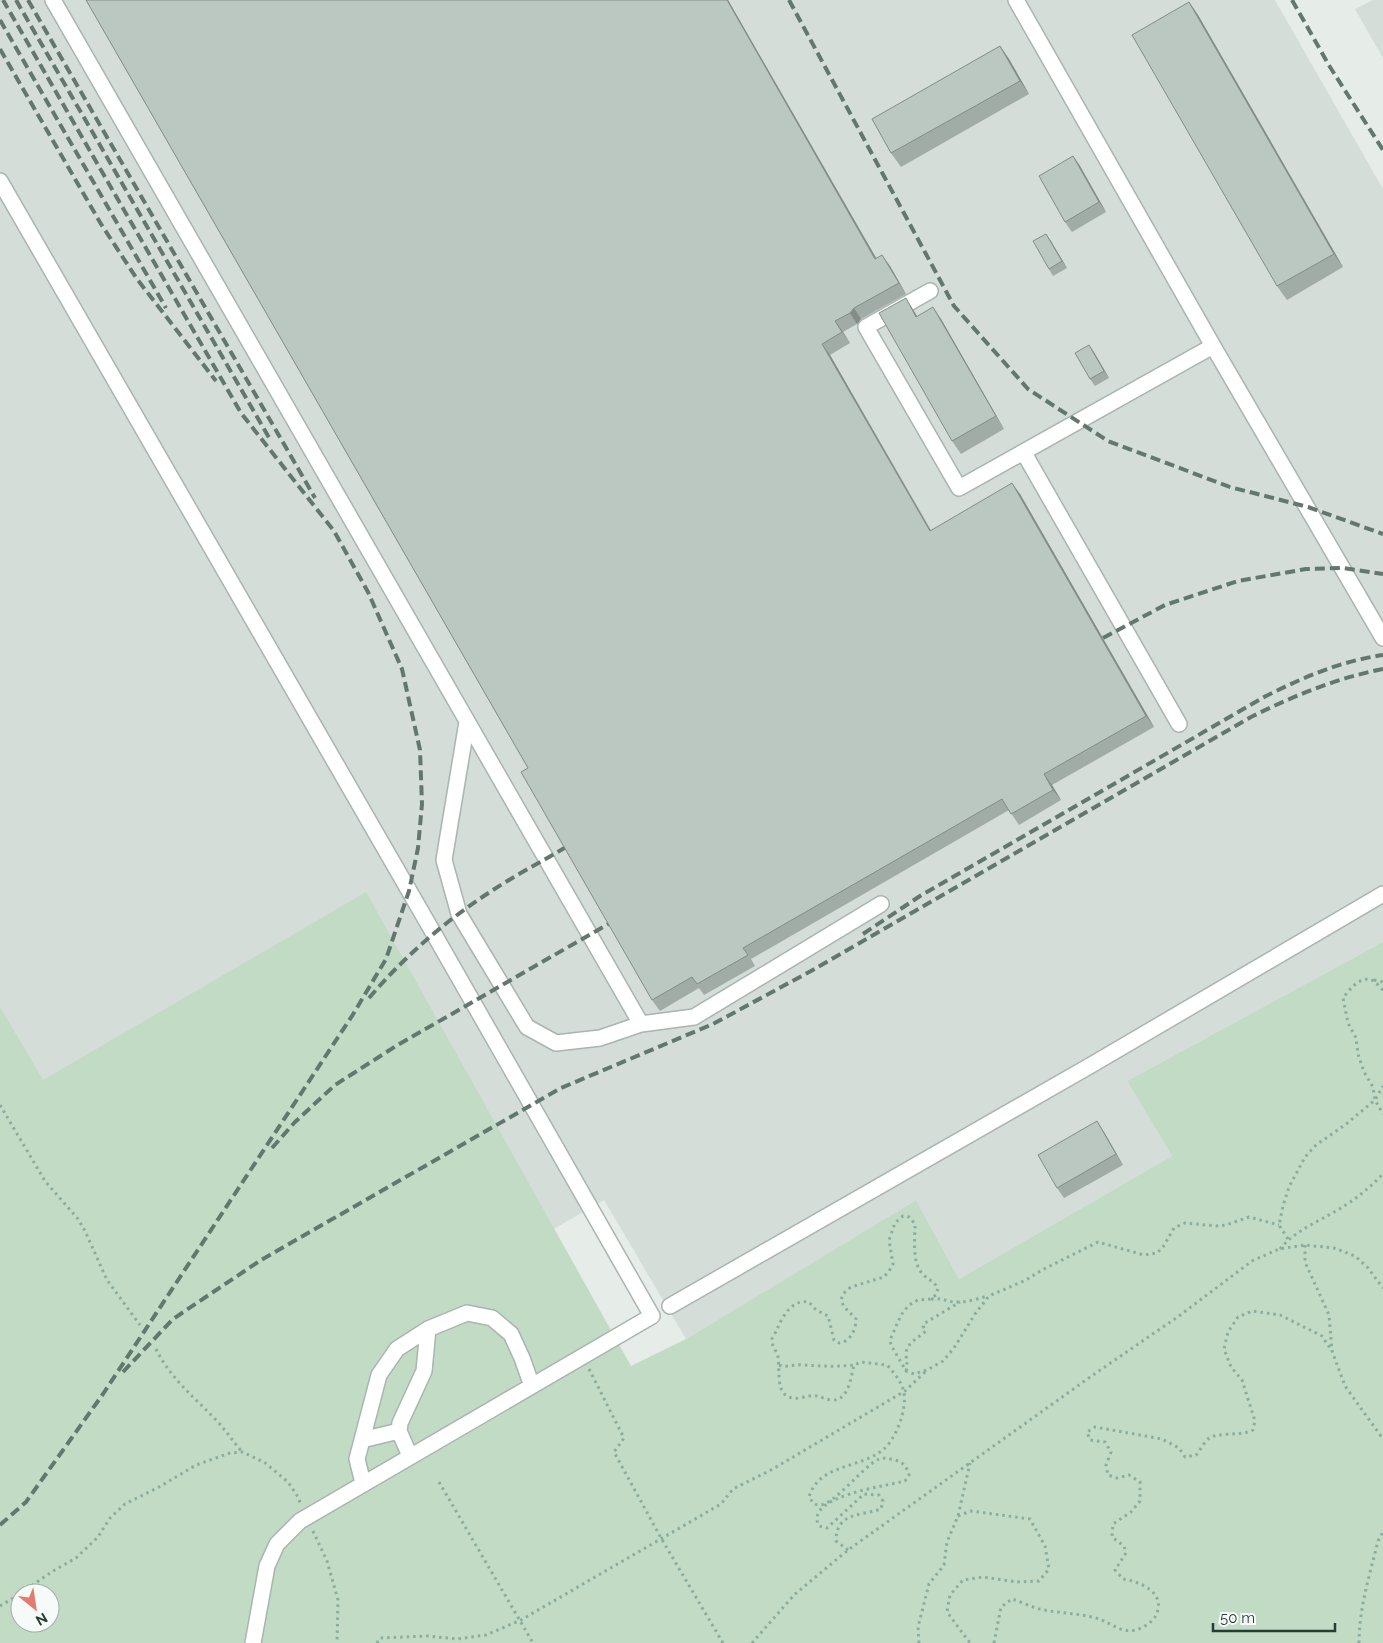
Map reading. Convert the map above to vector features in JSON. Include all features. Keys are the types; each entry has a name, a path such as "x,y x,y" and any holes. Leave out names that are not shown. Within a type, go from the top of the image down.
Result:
{"street":[{"path":"52,0 641,1024"},
{"path":"1016,0 1213,346 1383,638"},
{"path":"0,181 652,1316 300,1520 277,1544 267,1566 253,1643"},
{"path":"930,291 866,327 959,488 1213,346"},
{"path":"1024,453 1179,724"},
{"path":"467,722 444,860 459,914 527,1027 556,1043 600,1038 641,1024 694,1016 881,904"},
{"path":"670,1306 1093,1064 1383,894"},
{"path":"363,1483 356,1459 379,1375 397,1349 428,1329 468,1313 492,1318 511,1334 532,1386"},
{"path":"410,1456 399,1431 400,1423 424,1371 428,1329"},
{"path":"362,1440 399,1431"}],"path":[{"path":"1383,982 1363,979 1351,987 1343,998 1348,1023 1356,1038 1358,1054 1364,1072 1373,1086 1375,1100 1383,1114"},
{"path":"1373,980 1383,990"},
{"path":"1288,1239 1279,1225 1282,1206 1289,1187 1305,1157 1316,1145 1345,1126 1375,1100 1383,1086"},
{"path":"0,1105 45,1181 78,1219 107,1280 140,1324"},
{"path":"1279,1249 1288,1239 1344,1207 1364,1193 1383,1174"},
{"path":"854,1365 852,1380 844,1394 837,1400 814,1395 797,1398 788,1397 782,1391 778,1354 772,1344 772,1338 781,1319 796,1303 802,1301 809,1302 816,1310 828,1316 834,1340 839,1343 848,1340 856,1324 856,1319 844,1308 842,1297 851,1286 884,1277 889,1271 893,1264 889,1240 895,1223 903,1216 909,1217 915,1224 915,1256 919,1270 932,1280 938,1288 936,1295 930,1300"},
{"path":"906,1371 908,1364 906,1352 913,1341 926,1331 923,1326 925,1323 960,1302 989,1296 1026,1280 1098,1242 1131,1253 1144,1255 1156,1253 1163,1247 1174,1228 1185,1222 1226,1226 1249,1217 1279,1225"},
{"path":"1305,1245 1305,1262 1329,1316 1332,1351"},
{"path":"752,1643 794,1595 848,1550 1093,1375 1180,1316 1252,1261 1279,1249 1305,1245 1334,1248 1355,1256 1368,1268 1383,1288"},
{"path":"960,1302 941,1297 930,1300 918,1300 910,1305 901,1315 890,1340 906,1371 914,1374 927,1370 943,1361 989,1296"},
{"path":"994,1643 1001,1606 1012,1599 1042,1610 1088,1616 1116,1629 1136,1630 1152,1622 1159,1610 1158,1599 1149,1588 1134,1581 1123,1579 1116,1570 1126,1553 1124,1546 1112,1537 1113,1524 1131,1512 1140,1501 1140,1482 1129,1474 1117,1478 1108,1474 1106,1465 1111,1452 1105,1442 1090,1440 1088,1432 1095,1427 1162,1439 1179,1448 1185,1458 1196,1455 1209,1438 1225,1434 1243,1435 1253,1430 1256,1421 1242,1380 1231,1367 1224,1349 1228,1332 1238,1317 1252,1311 1280,1315 1322,1336 1332,1351 1345,1386 1383,1439"},
{"path":"156,1349 164,1364 177,1381 219,1423 242,1452 264,1462 288,1482 298,1497 327,1561 338,1600 337,1643"},
{"path":"583,1357 624,1438 614,1452 661,1538 723,1643"},
{"path":"779,1364 788,1367 820,1364 830,1367 854,1365 861,1362 887,1365 896,1375 905,1391 905,1404 900,1427 884,1449 870,1457 828,1473 812,1490 809,1497 814,1503 819,1505 825,1504 880,1459 889,1458 900,1461 908,1468 909,1476 905,1481 865,1488 824,1506 817,1514 816,1520 819,1526 827,1528 864,1494 879,1495 883,1501 881,1509 850,1517 841,1523 836,1532 836,1541 848,1550"},
{"path":"377,1643 380,1638 428,1636 457,1639 486,1635 521,1620 721,1504 733,1489 771,1470 905,1391 927,1370"},
{"path":"35,1583 76,1558 98,1537 110,1518 125,1504 161,1486 196,1465 230,1453 242,1452"},
{"path":"919,1643 918,1627 929,1584 944,1564 947,1542 958,1516 970,1462"},
{"path":"439,1482 533,1643"},
{"path":"958,1516 971,1511 1030,1519 1045,1546 1049,1569 1039,1581 1016,1582 983,1577 963,1580 950,1595 947,1612 970,1643"},
{"path":"1359,1643 1359,1626 1363,1603 1378,1541 1383,1532"},
{"path":"336,1622 343,1622"}],"shaded area":[{"path":"0,0 1275,0 1383,189 1383,942 1127,1081 1172,1156 959,1279 916,1200 686,1339 604,1200 177,1446 31,1583 19,1583 0,1250"},
{"path":"1373,0 1383,0 1383,58 1355,9"}],"green space":[{"path":"366,892 631,1366 686,1339 916,1200 959,1279 1172,1156 1127,1081 1383,942 1383,1643 0,1643 0,1007 43,1080"}],"building":[{"path":"86,0 727,0 875,259 882,255 899,283 835,321 842,332 822,344 930,531 1012,483 1146,716 1044,774 1053,790 1011,814 1002,799 743,948 748,955 697,984 692,977 652,1000 521,772 528,768"},
{"path":"1189,2 1334,254 1277,286 1132,35"},
{"path":"1000,46 1020,81 891,153 872,119"},
{"path":"1073,156 1099,202 1065,222 1039,176"},
{"path":"1046,234 1062,261 1049,269 1033,241"},
{"path":"906,298 916,317 933,307 996,416 952,441 879,313"},
{"path":"1089,345 1104,371 1090,379 1075,353"},
{"path":"1097,1121 1116,1154 1057,1188 1038,1155"}],"railway":[{"path":"0,1525 26,1502 103,1394 352,1016 386,959 409,891 418,848 422,804 420,750 402,669 368,592 334,531 241,413 3,0"},
{"path":"16,0 271,441"},
{"path":"28,0 315,498"},
{"path":"789,0 954,306 1028,389 1108,441 1230,487 1308,507 1383,534"},
{"path":"1292,0 1330,67 1383,150"},
{"path":"0,20 166,308"},
{"path":"0,49 101,224 137,279 216,381"},
{"path":"1103,638 1165,605 1238,581 1306,569 1343,568 1383,574"},
{"path":"863,934 920,896 1266,696 1294,682 1323,671 1352,661 1383,655"},
{"path":"123,1372 173,1319 261,1260 561,1088 713,1024 811,971 1251,717 1315,688 1383,669"},
{"path":"369,998 411,954 441,927 499,886 566,847"},
{"path":"272,1148 295,1122 335,1085 396,1046 610,923"}]}
